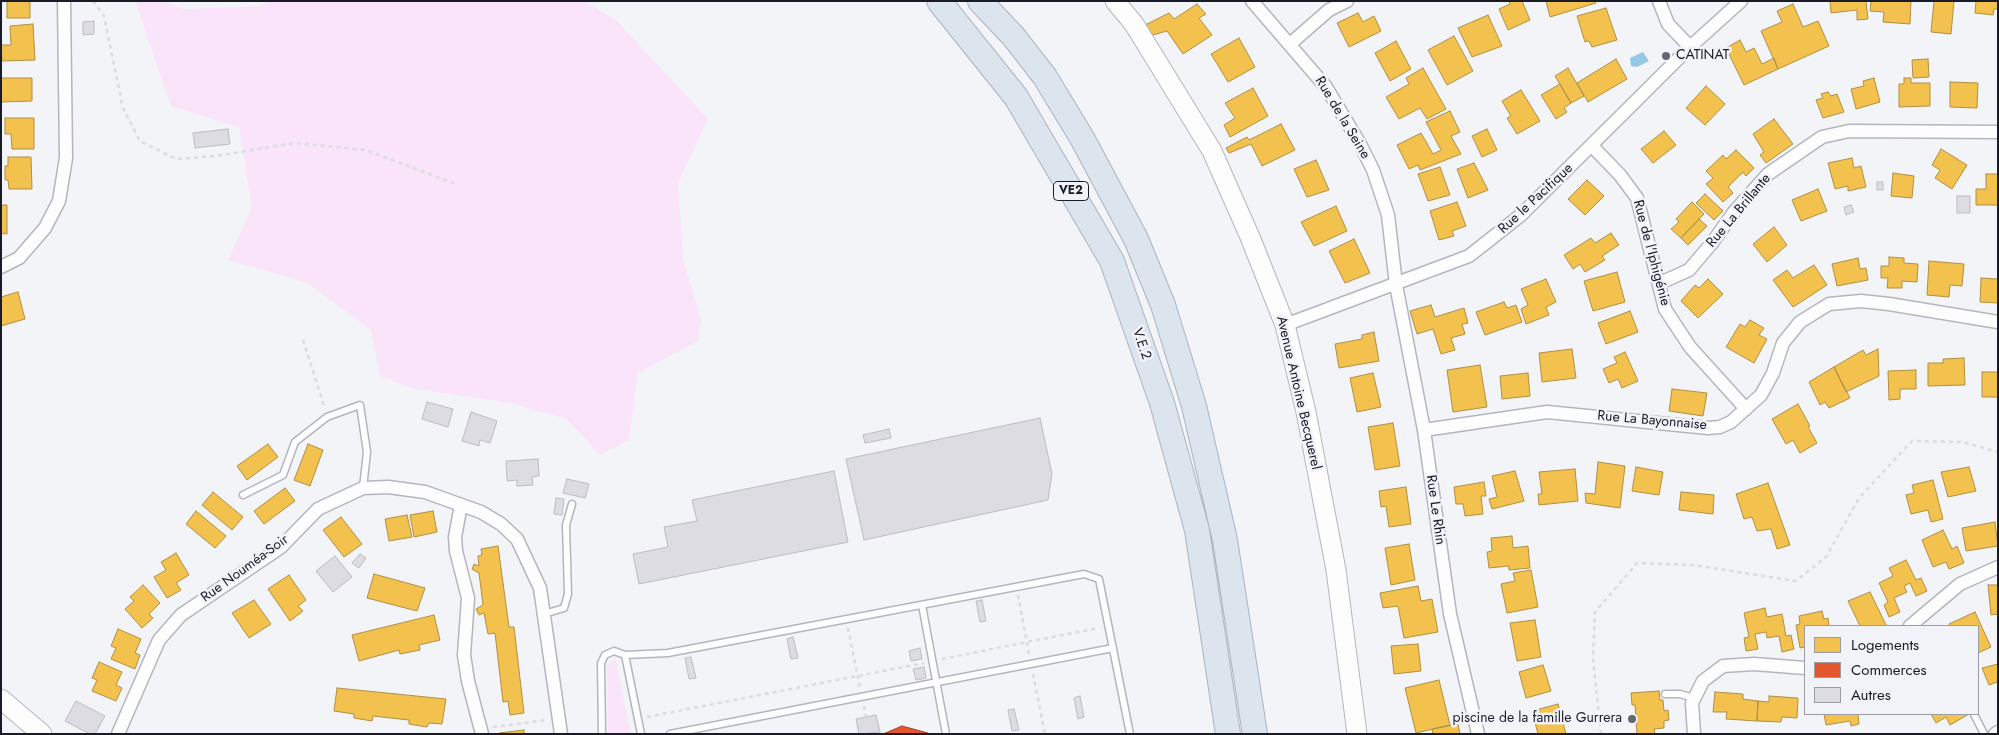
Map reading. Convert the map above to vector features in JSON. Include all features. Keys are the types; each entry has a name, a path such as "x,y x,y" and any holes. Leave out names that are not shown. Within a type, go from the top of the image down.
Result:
{"highway":[{"name":"V.E.2","path":"939,1 1016,97 1112,262 1162,403 1197,530 1228,734"},
{"name":"VE2","path":"980,1 1014,37 1045,77 1082,138 1136,239 1163,304 1192,398 1226,540 1255,734"},
{"path":"1218,734 1220,680"},
{"path":"1248,691 1262,734"}],"street":[{"path":"1,267 19,258 45,228 59,201 66,158 64,1"},
{"name":"Avenue Antoine Becquerel","path":"1116,1 1134,24 1212,152 1250,237 1285,325 1306,412 1336,570 1357,734"},
{"name":"Rue de la Seine","path":"1252,1 1326,87 1356,136 1373,170 1388,215 1396,285"},
{"path":"1290,44 1329,10 1347,1"},
{"path":"1659,1 1668,24 1690,47"},
{"name":"Rue le Pacifique","path":"1285,325 1396,285 1469,256 1521,216 1690,47 1741,1"},
{"name":"Rue La Brillante","path":"1660,283 1689,270 1712,243 1734,212 1768,174 1822,137 1849,131 1998,132"},
{"name":"Rue de l'Iphigénie","path":"1592,146 1620,175 1637,198 1660,283 1665,309 1690,347 1746,409"},
{"name":"Rue Le Rhin","path":"1396,285 1424,430 1450,614 1478,734"},
{"name":"Rue La Bayonnaise","path":"1424,430 1548,412 1708,428 1720,427 1731,422 1761,394 1773,373 1783,343 1800,322 1829,304 1861,301 1998,322"},
{"name":"Rue Nouméa-Soir","path":"118,734 159,640 181,615 281,547 318,509 363,488 388,487 424,492 481,512 501,524 517,539 540,588 561,734"},
{"path":"462,505 455,537 456,551 468,598 464,655 468,681 482,731"},
{"path":"1911,625 1960,584 1998,567"},
{"path":"1694,734 1692,717 1694,698 1703,681 1723,666 1754,664 1804,668"},
{"path":"1,700 42,734"}],"lane":[{"path":"243,495 283,475 295,442 328,417 360,405 367,452 363,488"},
{"path":"544,614 564,608 568,594 566,526 572,504"},
{"path":"602,734 601,663 605,655 614,651 625,655 668,653 1084,574 1099,579 1130,734"},
{"path":"922,605 946,734"},
{"path":"670,734 1113,648"},
{"path":"625,655 642,734"},
{"path":"1665,694 1680,694 1694,698"},
{"path":"1974,715 1984,734"}],"path":[{"path":"93,1 104,16 123,108 140,141 176,159 216,156 294,143 366,150 458,185"},
{"path":"304,340 328,417"},
{"path":"1601,734 1593,659 1595,612 1637,563 1693,565 1796,581 1826,557 1858,498 1912,441 1962,442 1998,452"},
{"path":"846,619 866,717"},
{"path":"638,718 1108,626"},
{"path":"482,731 559,719"}],"shaded area":[{"path":"135,1 166,1 183,9 260,6 270,1 585,1 617,21 708,119 678,183 683,259 701,320 698,341 638,373 629,440 600,455 567,419 511,403 415,389 380,376 371,330 306,282 228,260 252,207 239,127 171,106"},
{"path":"615,658 631,734 608,734 607,667"}],"water":[{"path":"1643,52 1649,61 1637,67 1631,66 1630,58"}],"building: Logements":[{"path":"7,1 30,1 30,18 7,18"},
{"path":"1509,1 1522,1 1530,20 1508,30 1499,9 1510,4"},
{"path":"1546,1 1595,1 1596,3 1550,17"},
{"path":"1830,1 1866,1 1868,19 1857,20 1857,10 1831,13"},
{"path":"1871,1 1911,1 1910,24 1883,22 1884,12 1870,11"},
{"path":"1934,1 1954,1 1951,34 1931,32"},
{"path":"1976,1 1998,1 1998,9 1994,9 1993,15 1975,13"},
{"path":"1197,4 1206,14 1199,18 1212,35 1183,54 1167,31 1153,35 1145,25 1169,13 1174,19"},
{"path":"1793,4 1803,27 1818,21 1829,46 1778,69 1761,31 1782,22 1777,11"},
{"path":"1606,8 1617,40 1592,47 1589,41 1585,42 1577,16"},
{"path":"1358,13 1363,22 1374,16 1381,31 1349,47 1337,23"},
{"path":"1488,15 1502,46 1472,57 1458,28"},
{"path":"33,24 35,60 2,61 1,45 11,45 10,26"},
{"path":"1454,36 1473,71 1447,85 1428,50"},
{"path":"1239,38 1255,67 1228,82 1211,54"},
{"path":"1740,40 1746,52 1754,48 1762,64 1774,58 1778,69 1744,85 1726,48"},
{"path":"1396,41 1411,69 1390,81 1375,53"},
{"path":"1616,59 1627,79 1588,102 1577,83"},
{"path":"1928,59 1929,77 1913,78 1912,60"},
{"path":"1423,68 1446,109 1427,119 1420,108 1399,119 1386,97 1409,84 1406,78"},
{"path":"1568,68 1584,96 1571,103 1555,76"},
{"path":"1,78 32,78 32,101 1,102"},
{"path":"1874,78 1880,102 1856,109 1851,89 1864,86 1863,81"},
{"path":"1904,78 1911,78 1911,83 1930,83 1930,106 1899,107 1899,84 1904,84"},
{"path":"1950,82 1978,83 1977,108 1950,107"},
{"path":"1560,84 1571,103 1564,108 1567,112 1556,119 1541,95"},
{"path":"1706,86 1725,104 1705,125 1686,108"},
{"path":"1253,88 1268,116 1230,137 1224,125 1235,118 1225,103"},
{"path":"1521,90 1540,121 1517,134 1507,118 1511,116 1502,101"},
{"path":"1828,92 1831,96 1837,94 1844,112 1823,118 1816,100 1823,98 1821,94"},
{"path":"1450,111 1460,132 1451,136 1461,154 1420,170 1418,165 1409,169 1397,145 1421,133 1433,154 1441,150 1426,122"},
{"path":"5,118 34,118 34,149 12,149 11,134 5,134"},
{"path":"1774,119 1793,144 1766,163 1760,155 1764,152 1753,134"},
{"path":"1281,124 1295,150 1262,166 1251,144 1229,153 1226,148 1247,137 1249,140"},
{"path":"1487,129 1497,150 1482,157 1472,136"},
{"path":"1664,131 1676,145 1653,163 1641,149"},
{"path":"1941,149 1967,165 1952,189 1935,178 1940,170 1932,165"},
{"path":"1736,150 1754,168 1746,176 1743,172 1728,187 1733,193 1723,202 1706,184 1713,178 1706,171 1723,155 1726,159"},
{"path":"8,157 31,157 32,189 9,189 8,180 5,180 5,166 8,166"},
{"path":"1852,158 1854,168 1861,166 1866,187 1848,191 1848,186 1835,189 1828,163"},
{"path":"1316,160 1329,190 1307,197 1294,169"},
{"path":"1474,163 1488,190 1468,198 1457,169"},
{"path":"1440,167 1450,195 1428,201 1418,174"},
{"path":"1893,173 1914,176 1912,198 1891,196"},
{"path":"1986,174 1998,174 1998,205 1976,205 1976,189 1986,189"},
{"path":"1587,180 1604,196 1585,215 1568,199"},
{"path":"1818,189 1827,211 1801,221 1792,200"},
{"path":"1705,194 1723,211 1714,220 1696,203"},
{"path":"1457,202 1466,226 1452,231 1454,236 1439,240 1430,211"},
{"path":"1692,202 1704,214 1681,238 1671,229 1679,222 1676,219"},
{"path":"1,205 7,205 7,234 1,233"},
{"path":"1336,206 1347,231 1314,246 1301,222"},
{"path":"1699,219 1707,226 1688,245 1681,238"},
{"path":"1774,227 1787,245 1767,262 1753,244"},
{"path":"1611,233 1619,245 1602,256 1605,260 1585,272 1580,264 1573,269 1564,255 1591,238 1595,243"},
{"path":"1354,239 1370,273 1345,283 1329,251"},
{"path":"1889,257 1904,258 1904,263 1918,264 1917,282 1902,281 1902,288 1887,288 1888,278 1881,278 1881,266 1889,266"},
{"path":"1858,258 1860,269 1866,268 1868,280 1837,286 1832,264"},
{"path":"1929,261 1964,264 1962,286 1950,285 1949,297 1927,295"},
{"path":"1814,265 1827,285 1793,307 1773,280 1787,270 1793,278"},
{"path":"1617,272 1625,302 1593,311 1584,281"},
{"path":"1981,278 1998,279 1998,303 1980,302"},
{"path":"1546,279 1556,302 1546,307 1549,315 1526,324 1521,309 1528,305 1521,289"},
{"path":"1708,279 1723,294 1698,318 1681,301 1695,285 1699,288"},
{"path":"18,292 25,319 1,326 1,297"},
{"path":"1504,302 1507,308 1516,305 1522,322 1485,335 1476,312"},
{"path":"1431,305 1435,317 1464,308 1468,323 1462,324 1465,334 1451,338 1455,350 1441,354 1433,329 1417,334 1410,311"},
{"path":"1630,311 1638,332 1606,344 1598,323"},
{"path":"1750,320 1764,328 1759,335 1767,339 1754,363 1726,347 1740,324 1745,327"},
{"path":"1374,332 1379,361 1339,368 1335,344 1362,339 1362,335"},
{"path":"1572,349 1576,378 1542,382 1539,353"},
{"path":"1878,349 1879,376 1846,392 1834,367 1863,350 1866,355"},
{"path":"1625,352 1638,381 1622,388 1618,379 1609,383 1603,369 1617,363 1614,357"},
{"path":"1964,358 1965,385 1928,386 1928,363 1943,363 1943,359"},
{"path":"1480,365 1487,407 1453,412 1447,370"},
{"path":"1834,367 1850,398 1829,408 1825,402 1820,405 1809,382"},
{"path":"1916,370 1916,389 1900,389 1900,399 1889,400 1888,371"},
{"path":"1982,372 1998,372 1998,397 1982,397"},
{"path":"1373,373 1381,407 1357,412 1350,378"},
{"path":"1528,373 1530,396 1502,399 1500,376"},
{"path":"1672,389 1707,393 1703,416 1669,411"},
{"path":"1798,404 1817,443 1800,453 1793,440 1786,444 1772,419"},
{"path":"1393,423 1400,466 1375,470 1368,427"},
{"path":"268,444 278,457 247,480 237,466"},
{"path":"308,444 323,450 310,486 294,480"},
{"path":"1598,462 1625,466 1620,508 1586,503 1585,493 1595,494"},
{"path":"1636,467 1663,472 1659,495 1632,491"},
{"path":"1969,467 1976,491 1948,497 1941,472"},
{"path":"1575,469 1578,501 1539,505 1538,494 1542,494 1539,472"},
{"path":"1515,471 1524,501 1492,509 1489,499 1497,497 1492,476"},
{"path":"1933,480 1943,519 1931,522 1928,510 1911,514 1906,495 1914,493 1912,485"},
{"path":"1484,482 1486,496 1481,496 1483,514 1465,516 1463,504 1456,504 1454,487"},
{"path":"1768,483 1790,545 1777,549 1771,529 1757,531 1752,517 1744,519 1736,494"},
{"path":"1406,487 1411,524 1389,527 1386,506 1381,507 1379,491"},
{"path":"285,488 295,501 264,524 254,511"},
{"path":"213,492 243,517 232,530 202,505"},
{"path":"1681,492 1714,495 1713,514 1679,510"},
{"path":"196,511 226,536 215,548 186,524"},
{"path":"433,511 437,532 414,537 410,515"},
{"path":"407,515 412,537 389,541 385,519"},
{"path":"341,517 362,544 344,557 323,530"},
{"path":"1995,522 1998,546 1966,551 1962,528"},
{"path":"1943,530 1952,549 1957,546 1964,563 1949,569 1946,562 1933,567 1922,540"},
{"path":"1512,536 1513,548 1528,546 1530,568 1509,570 1509,566 1489,568 1487,552 1492,551 1491,538"},
{"path":"1409,544 1415,580 1391,585 1385,548"},
{"path":"498,546 509,627 514,627 524,713 510,715 508,701 503,702 495,633 488,634 484,613 479,615 476,609 483,605 479,573 472,569 474,564 479,566 478,556 482,555 481,549"},
{"path":"176,553 189,575 176,583 181,590 167,598 154,577 166,570 161,562"},
{"path":"1906,560 1916,580 1921,578 1927,591 1916,596 1910,583 1904,586 1907,592 1894,598 1900,612 1889,617 1884,605 1888,602 1879,583 1893,576 1889,568"},
{"path":"1531,570 1538,607 1507,613 1501,584 1515,581 1513,573"},
{"path":"374,574 425,588 417,611 367,598"},
{"path":"289,575 306,600 298,606 303,611 290,621 268,589"},
{"path":"143,585 160,603 149,614 153,618 142,628 125,609 134,601 130,597"},
{"path":"1988,585 1998,585 1998,614 1991,615"},
{"path":"1418,586 1421,601 1432,599 1438,632 1404,638 1398,606 1383,608 1380,593"},
{"path":"1870,592 1886,625 1860,625 1848,601"},
{"path":"254,600 271,624 249,638 232,613"},
{"path":"1765,608 1767,617 1782,614 1786,636 1791,635 1794,649 1782,652 1779,636 1767,638 1766,632 1755,634 1758,649 1746,651 1744,638 1749,637 1744,613"},
{"path":"1822,611 1824,619 1828,618 1829,625 1804,625 1804,647 1800,648 1796,625 1800,624 1799,616"},
{"path":"1975,612 1991,647 1979,653 1979,625 1949,624"},
{"path":"434,615 440,640 419,645 420,650 400,654 399,650 359,661 352,635"},
{"path":"1535,620 1541,657 1517,661 1510,623"},
{"path":"118,629 141,639 135,653 140,655 135,669 111,659 116,648 111,646"},
{"path":"1418,644 1421,671 1394,674 1391,646"},
{"path":"99,662 122,672 116,685 122,688 116,701 92,691 97,680 92,678"},
{"path":"1998,664 1998,686 1997,682 1989,685 1982,668"},
{"path":"1543,665 1551,691 1526,698 1519,672"},
{"path":"1439,680 1450,725 1416,733 1405,688"},
{"path":"337,688 446,699 442,724 429,723 427,727 409,724 409,720 373,716 372,721 354,718 354,714 334,711"},
{"path":"1659,691 1660,700 1663,700 1664,711 1668,710 1669,720 1664,721 1664,728 1654,729 1655,734 1637,734 1635,705 1632,705 1631,693"},
{"path":"1715,692 1743,694 1743,699 1758,701 1757,721 1726,719 1727,712 1713,712"},
{"path":"1769,696 1798,698 1797,718 1782,717 1781,722 1757,721 1758,701 1769,702"},
{"path":"1558,704 1566,734 1538,734 1532,711"},
{"path":"1824,715 1858,715 1859,724 1851,726 1850,721 1826,725"},
{"path":"1932,715 1967,715 1950,725 1946,717 1936,723"},
{"path":"1458,724 1460,734 1433,734 1432,729"},
{"path":"524,730 524,734 499,734 499,733"}],"building: Commerces":[{"path":"902,726 928,733 928,734 883,734"}],"building: Autres":[{"path":"94,21 94,34 83,35 83,22"},
{"path":"228,129 230,144 195,148 193,133"},
{"path":"1877,182 1883,182 1883,190 1877,190"},
{"path":"1957,196 1970,196 1970,213 1957,213"},
{"path":"1851,205 1854,212 1846,215 1844,207"},
{"path":"427,402 453,409 448,427 422,419"},
{"path":"471,412 497,421 490,443 480,440 479,446 462,441"},
{"path":"1040,418 1052,474 1048,500 864,540 846,459"},
{"path":"889,429 891,438 865,443 863,435"},
{"path":"538,459 539,476 532,477 533,485 517,486 517,480 507,481 506,461"},
{"path":"834,471 848,542 639,584 633,554 668,547 664,527 697,521 692,500"},
{"path":"567,479 589,484 585,498 563,493"},
{"path":"556,498 564,499 562,515 554,514"},
{"path":"360,554 366,558 359,568 352,563"},
{"path":"335,556 352,577 333,592 316,571"},
{"path":"982,600 986,621 980,622 976,601"},
{"path":"793,637 798,658 791,659 787,639"},
{"path":"920,648 922,659 911,661 909,651"},
{"path":"691,657 696,678 689,679 685,658"},
{"path":"924,667 926,678 916,680 913,669"},
{"path":"1080,696 1084,717 1078,719 1074,698"},
{"path":"76,701 105,716 95,734 90,734 65,721"},
{"path":"1014,709 1019,730 1012,731 1008,710"},
{"path":"876,715 880,732 859,734 856,719"}],"place":[{"name":"CATINAT","path":"1666,56"},
{"name":"piscine de la famille Gurrera","path":"1632,719"}]}
